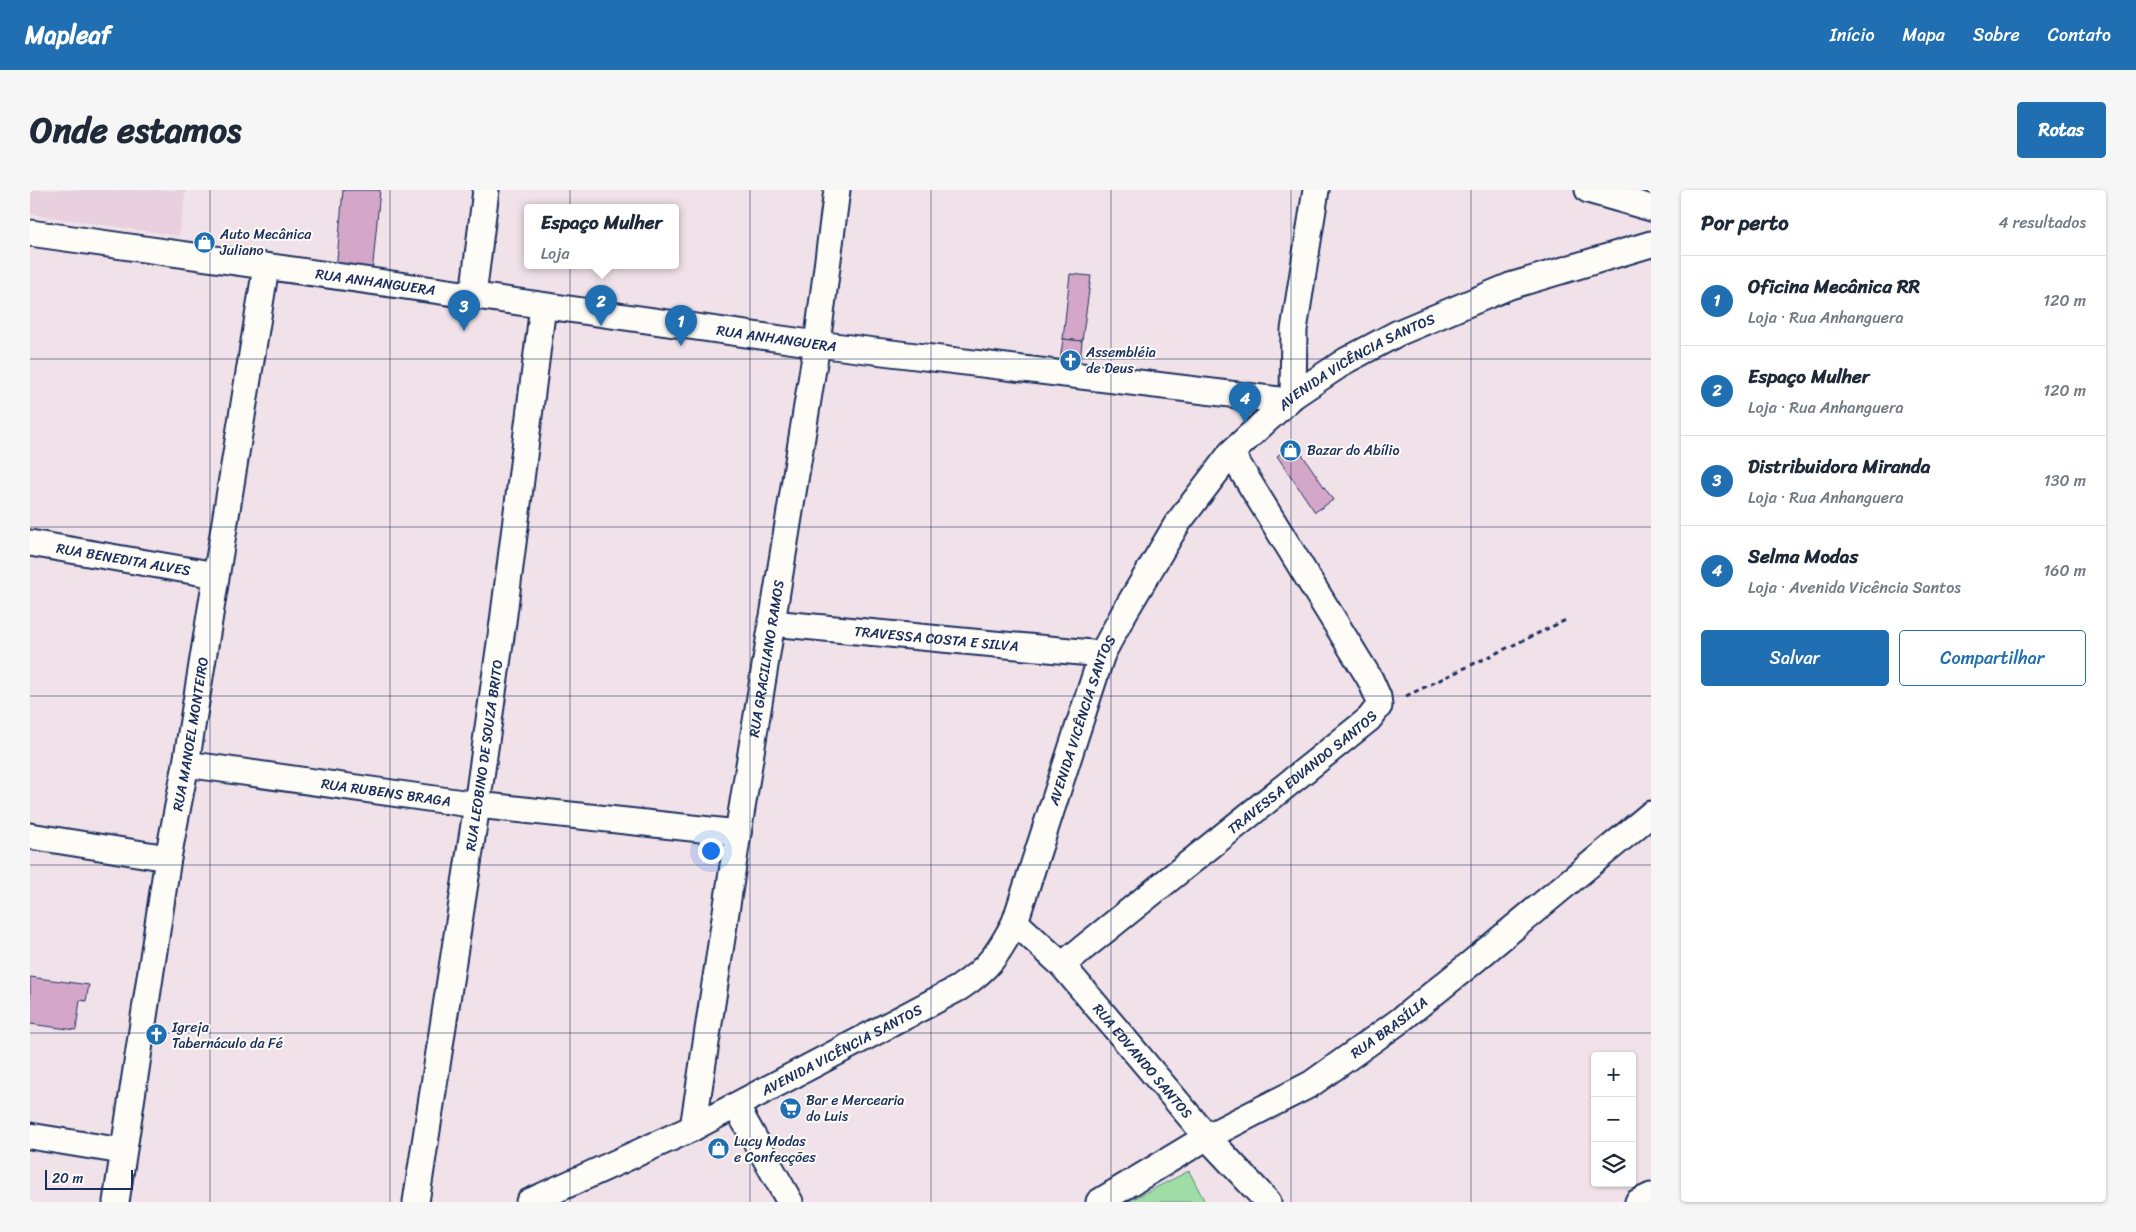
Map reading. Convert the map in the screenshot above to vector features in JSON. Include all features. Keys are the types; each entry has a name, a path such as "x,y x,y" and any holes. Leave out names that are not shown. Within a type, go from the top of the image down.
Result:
{"street":[{"path":"473,296 486,190"},
{"name":"RUA GRACILIANO RAMOS","path":"693,1128 771,623 817,344 837,190"},
{"path":"1290,398 1294,330 1316,190"},
{"path":"1588,190 1651,208"},
{"name":"RUA ANHANGUERA","path":"30,233 817,344 1290,398"},
{"name":"AVENIDA VICÊNCIA SANTOS","path":"542,1199 736,1106 958,988 989,965 1001,949 1016,922 1102,654 1177,524 1231,453 1290,398 1347,360 1398,334 1510,286 1651,244"},
{"name":"RUA MANOEL MONTEIRO","path":"116,1202 122,1151 168,858 186,764 266,267"},
{"name":"RUA LEOBINO DE SOUZA BRITO","path":"416,1202 503,622 543,306"},
{"name":"TRAVESSA EDVANDO SANTOS","path":"1062,965 1369,719 1379,706 1378,697 1370,679 1231,453"},
{"name":"RUA BENEDITA ALVES","path":"30,543 216,575"},
{"name":"TRAVESSA COSTA E SILVA","path":"771,623 1102,654"},
{"name":"RUA RUBENS BRAGA","path":"186,764 477,805 738,833"},
{"name":"RUA BRASÍLIA","path":"1099,1202 1207,1137 1311,1084 1390,1027 1476,960 1651,814"},
{"path":"30,836 168,858"},
{"name":"RUA EDVANDO SANTOS","path":"1016,922 1062,965 1207,1137 1268,1202"},
{"path":"736,1106 790,1202"},
{"path":"30,1136 122,1151"},
{"path":"1638,1202 1651,1196"}],"path":[{"path":"1376,710 1568,619"}],"shaded area":[{"path":"30,190 186,190 179,236 30,214"}],"green space":[{"path":"1189,1171 1205,1202 1127,1202"}],"building":[{"path":"343,190 380,190 372,274 336,271"},
{"path":"1070,274 1091,276 1082,341 1063,339"},
{"path":"1063,339 1082,341 1080,363 1060,361"},
{"path":"1295,444 1333,500 1315,512 1277,456"},
{"path":"30,977 89,985 86,1001 80,1000 76,1030 30,1024"}],"place":[{"name":"Auto Mecânica Juliano","path":"204,242"},
{"name":"Espaço Mulher","path":"601,326"},
{"name":"Distribuidora Miranda","path":"464,331"},
{"name":"Oficina Mecânica RR","path":"681,346"},
{"name":"Assembléia de Deus","path":"1070,360"},
{"name":"Selma Modas","path":"1245,423"},
{"name":"Bazar do Abílio","path":"1291,450"},
{"name":"Igreja Tabernáculo da Fé","path":"156,1035"},
{"name":"Bar e Mercearia do Luis","path":"790,1108"},
{"name":"Lucy Modas e Confecções","path":"718,1149"}]}
